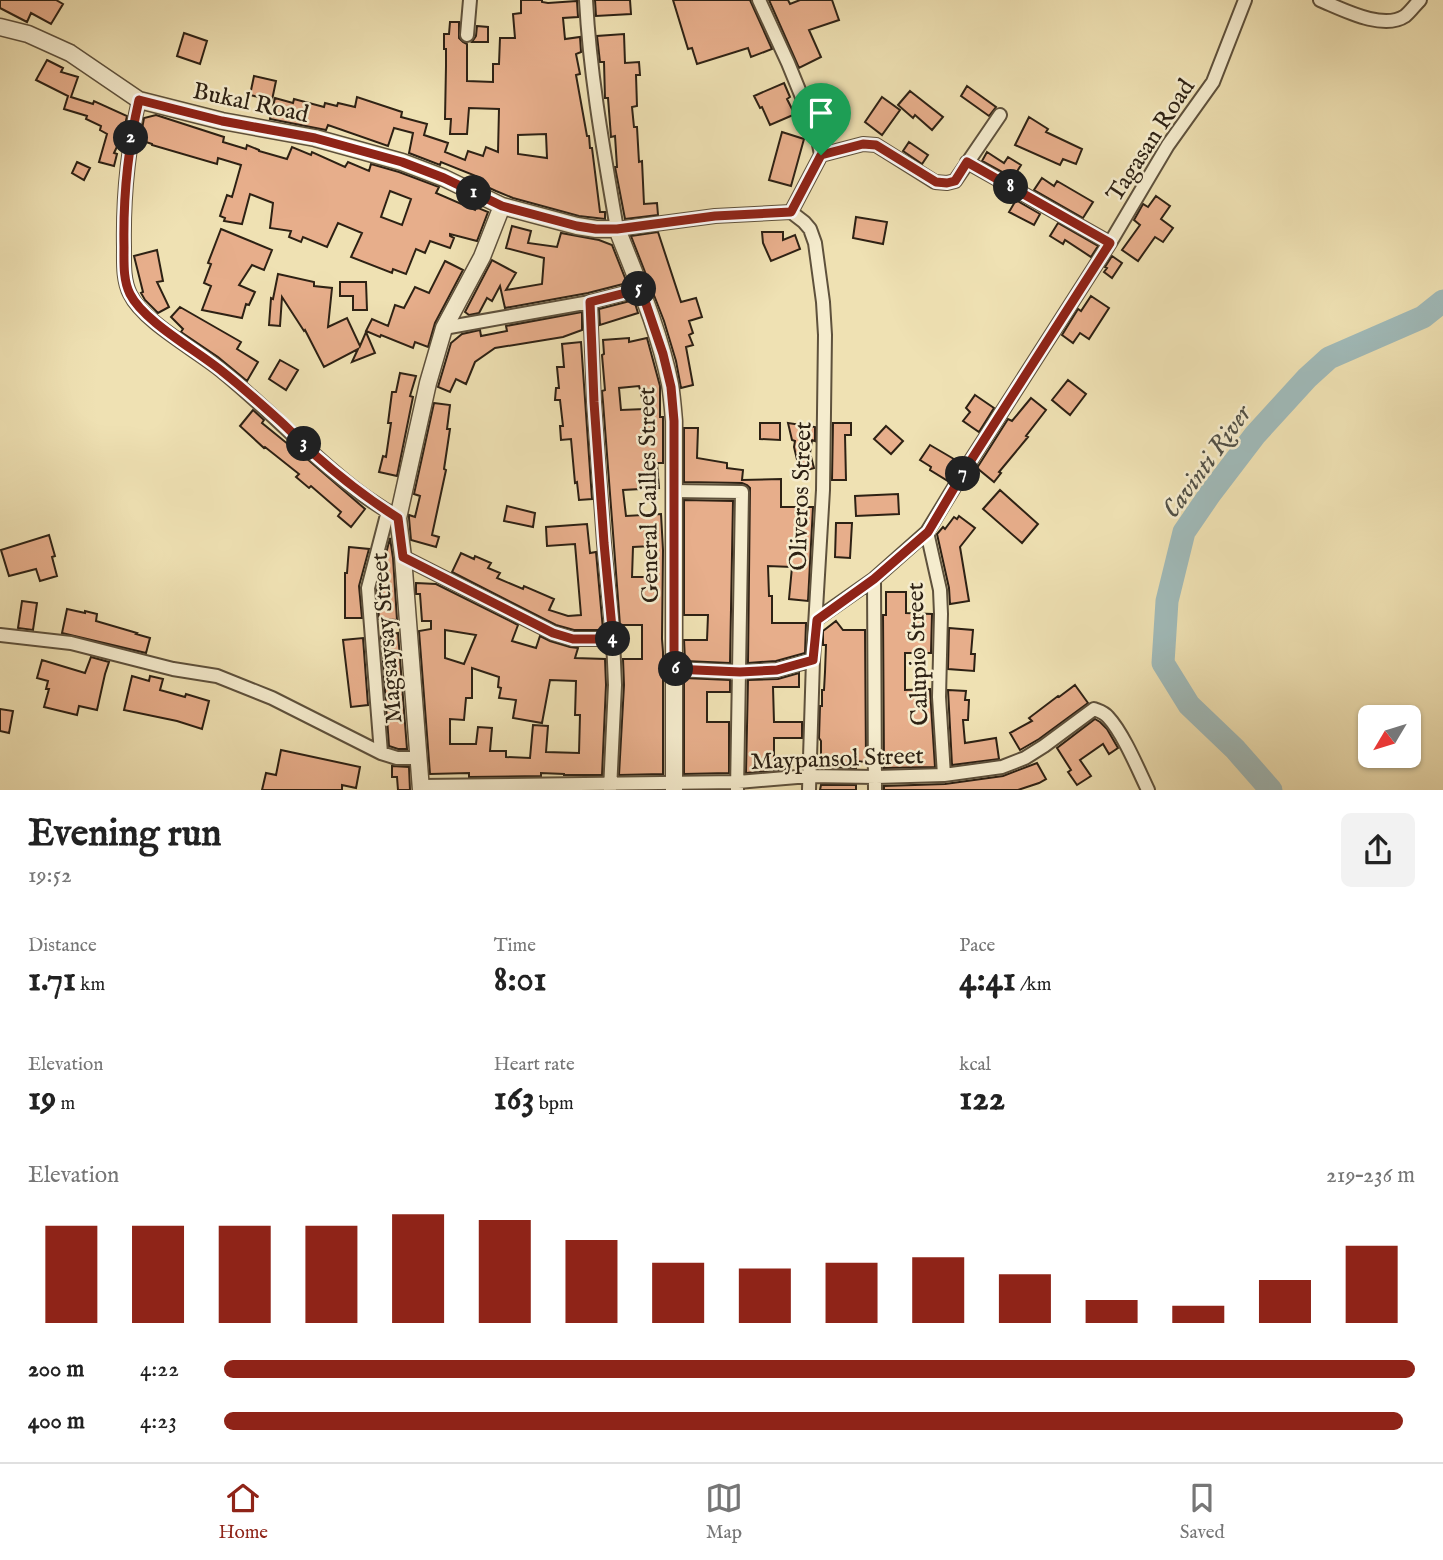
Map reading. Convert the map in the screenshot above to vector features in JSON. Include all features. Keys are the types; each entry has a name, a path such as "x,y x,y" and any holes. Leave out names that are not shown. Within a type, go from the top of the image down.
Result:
{"street":[{"path":"467,35 470,0"},
{"name":"General Cailles Street","path":"586,0 597,108 617,229 641,289 671,387 674,421 674,787"},
{"path":"758,0 817,134 821,155 791,212"},
{"name":"Tagasan Road","path":"817,620 874,579 928,532 1110,243 1168,145 1213,82 1245,0"},
{"path":"1320,0 1371,20 1388,22 1404,17 1420,0"},
{"name":"Bukal Road","path":"0,27 28,34 70,53 139,100 222,121 315,138 402,162 444,178 502,206 577,226 617,229 715,216 791,212"},
{"path":"139,100 131,135 124,219 124,264 129,293 149,318 207,359 272,414 312,453 362,494 393,515 368,588 381,753"},
{"path":"821,155 863,144 876,145 936,182 947,183 955,181 1000,115"},
{"path":"967,162 1110,243"},
{"name":"Magsaysay Street","path":"421,788 403,557 393,515 444,328 482,257 502,206"},
{"name":"Oliveros Street","path":"791,212 804,222 813,234 825,335 823,490 809,783"},
{"path":"444,328 590,302 641,289"},
{"path":"590,302 594,402 615,685 610,787"},
{"path":"674,491 742,492 738,786"},
{"name":"Calupio Street","path":"928,532 940,590 939,697 944,775"},
{"path":"403,557 553,633 573,639 613,639"},
{"path":"874,579 876,784"},
{"path":"0,635 71,643 173,669 218,676 272,698 381,753 397,758 419,758"},
{"path":"674,669 740,672 777,670 813,660"},
{"name":"Maypansol Street","path":"421,788 876,784 1002,767 1025,758 1094,709 1108,716 1149,790"}],"building":[{"path":"0,0 56,0 63,4 51,24 31,13 27,22 0,8"},
{"path":"521,0 542,0 548,3 577,1 578,17 563,18 565,39 580,37 581,52 576,54 580,74 576,75 587,136 592,148 600,212 605,212 605,219 579,216 513,198 474,181 476,176 409,153 413,133 394,128 388,146 328,125 326,130 270,119 275,98 293,103 294,99 324,107 325,103 337,106 338,103 355,107 357,97 402,112 401,117 427,124 424,135 448,143 445,152 465,160 468,151 483,156 486,147 498,152 499,109 469,108 467,134 450,134 451,119 445,119 444,34 449,34 450,22 459,22 459,38 467,44 467,81 493,82 493,64 499,64 500,38 515,38 513,14 521,13","holes":["546,134 547,158 518,154 518,135"]},
{"path":"595,0 630,0 631,14 596,16"},
{"path":"673,0 750,0 772,49 751,57 748,48 697,64 692,48 688,49"},
{"path":"769,0 788,0 790,4 800,0 832,0 839,20 809,30 821,57 799,68"},
{"path":"477,26 488,27 488,42 472,42"},
{"path":"184,33 207,41 200,64 177,56"},
{"path":"624,34 625,63 639,62 640,75 636,75 637,106 632,107 634,127 637,127 639,162 642,161 644,204 657,203 658,215 625,219 615,167 615,136 611,137 608,98 605,98 604,62 600,62 597,36"},
{"path":"47,60 63,68 61,72 78,77 71,97 93,104 94,101 127,116 123,134 114,153 117,154 114,166 99,162 107,134 100,130 101,126 86,119 87,116 64,109 68,96 36,80"},
{"path":"254,76 276,81 272,100 250,95"},
{"path":"784,83 793,115 770,125 754,96"},
{"path":"967,86 996,107 989,116 961,96"},
{"path":"910,91 943,117 932,130 898,105"},
{"path":"882,97 900,110 882,135 865,122"},
{"path":"156,115 224,137 223,142 246,149 247,145 287,159 292,147 311,155 312,152 345,167 348,162 369,171 371,164 439,187 436,193 475,210 476,207 488,212 477,241 450,234 454,238 450,248 430,241 425,253 416,249 406,274 393,269 392,273 351,257 362,233 338,223 327,247 303,237 301,242 289,237 291,231 270,228 273,203 250,194 242,224 224,221 225,218 220,216 227,195 232,197 241,165 218,158 217,164 140,140 144,118","holes":["390,191 411,199 402,225 381,217"]},
{"path":"1029,117 1048,129 1046,132 1082,149 1076,164 1063,159 1060,165 1015,145"},
{"path":"782,132 804,139 791,186 769,180"},
{"path":"909,142 928,155 922,164 903,151"},
{"path":"987,152 1004,163 1008,157 1021,165 1013,178 982,161"},
{"path":"77,162 90,168 84,180 72,173"},
{"path":"1042,178 1054,186 1057,181 1093,202 1083,218 1034,190"},
{"path":"1156,196 1170,206 1161,219 1173,228 1163,242 1155,237 1138,261 1122,250 1140,225 1134,220 1143,204 1148,207"},
{"path":"1016,200 1040,214 1034,225 1009,212"},
{"path":"856,217 887,222 883,244 853,238"},
{"path":"1058,223 1098,246 1091,257 1065,240 1063,244 1050,236"},
{"path":"512,226 531,231 528,243 557,247 561,233 612,245 627,283 505,308 500,286 492,301 487,298 479,313 469,315 465,312 492,260 516,273 506,290 542,284 544,258 506,248"},
{"path":"221,229 272,250 264,270 252,265 239,285 255,292 249,305 246,304 242,318 202,310 211,286 204,283 211,264 208,263"},
{"path":"658,232 681,302 696,298 702,317 689,321 693,333 689,335 693,345 686,347 693,385 681,388 664,321 631,236"},
{"path":"762,232 783,232 783,240 795,235 800,249 771,261 763,243"},
{"path":"157,250 163,281 157,282 169,307 158,313 141,293 143,292 134,256"},
{"path":"1112,256 1122,263 1112,278 1104,272"},
{"path":"445,261 463,270 435,323 428,347 415,342 413,348 366,331 372,319 388,326 395,305 404,308 415,287 429,293"},
{"path":"278,274 314,282 314,286 332,288 328,327 347,318 360,346 366,332 375,353 352,362 358,349 324,367 305,330 282,297 280,326 269,325 271,298 273,299"},
{"path":"340,282 366,282 367,310 353,310 353,296 340,296"},
{"path":"1091,296 1109,308 1089,339 1080,333 1073,343 1062,335 1078,309 1081,311"},
{"path":"634,300 638,313 600,325 599,309"},
{"path":"180,307 241,342 237,349 258,362 247,381 181,332 183,329 171,317"},
{"path":"582,312 582,330 563,337 495,348 475,362 466,384 456,379 450,392 438,387 451,343 462,334 480,330 481,336 507,331 506,326"},
{"path":"629,338 629,342 647,338 660,386 663,463 657,463 659,488 623,490 626,516 661,514 663,774 619,775 623,659 642,659 642,625 620,625 602,391 605,390 603,340","holes":["639,386 645,409 621,410 619,388","652,546 654,577 632,577 633,547"]},
{"path":"581,342 592,499 579,500 571,439 561,440 560,426 563,426 560,400 555,400 556,388 559,388 557,367 564,367 562,344"},
{"path":"280,360 298,370 286,390 269,379"},
{"path":"400,373 416,376 410,396 413,397 397,476 379,472 383,456 386,457 392,392 396,392"},
{"path":"1068,380 1086,394 1070,415 1052,400"},
{"path":"975,395 994,408 979,432 963,421 970,412 966,408"},
{"path":"1031,398 1046,410 994,482 977,468 1008,419 1012,421"},
{"path":"434,403 450,405 446,470 432,535 439,537 436,547 411,540 409,518 409,515 415,517 420,496 414,494"},
{"path":"253,410 264,420 262,423 365,509 351,527 338,516 341,512 311,486 309,488 296,477 299,474 240,426"},
{"path":"760,423 780,423 780,440 760,439"},
{"path":"788,423 815,427 815,441 812,440 810,453 814,468 800,472 795,441 792,440"},
{"path":"833,423 851,423 851,435 845,435 846,480 832,480"},
{"path":"886,426 903,441 891,454 874,439"},
{"path":"684,428 698,428 697,458 727,463 727,468 743,470 742,480 781,479 781,507 813,507 808,601 789,599 792,567 768,566 772,623 806,623 805,653 776,661 748,663 750,488 742,483 684,482"},
{"path":"930,445 959,462 948,481 920,460"},
{"path":"1000,490 1038,524 1022,543 983,509"},
{"path":"898,494 899,514 856,516 855,496"},
{"path":"684,500 733,501 730,663 685,661 684,640 707,640 708,615 684,615"},
{"path":"507,506 535,513 533,527 504,521"},
{"path":"959,516 975,528 960,547 969,601 950,604 937,534 943,527 945,529 954,517 957,519"},
{"path":"836,523 852,523 850,558 835,557"},
{"path":"587,524 590,553 596,552 603,630 574,630 556,625 452,572 461,553 474,559 475,556 491,563 488,568 500,573 497,578 554,599 549,610 568,616 581,615 575,544 547,546 546,527"},
{"path":"49,535 57,576 40,581 36,569 9,576 1,550"},
{"path":"390,538 397,620 379,619 377,589"},
{"path":"349,547 369,549 359,586 362,618 345,618 345,573"},
{"path":"416,583 436,584 518,625 512,641 536,648 540,636 578,648 575,658 605,659 602,775 541,773 541,776 469,777 469,773 430,774 419,631 431,629 431,621 422,621 420,594 416,594","holes":["445,630 476,635 464,664 445,658","472,668 499,677 499,698 516,700 513,718 542,723 550,680 576,681 575,715 580,715 579,753 546,752 548,726 533,725 530,758 506,757 506,751 490,751 492,728 478,727 476,744 450,744 450,719 464,720 466,698 472,698"]},
{"path":"886,592 906,592 906,613 932,614 931,653 905,653 905,690 930,689 935,767 884,768 883,615 886,615"},
{"path":"22,601 37,603 33,630 18,628"},
{"path":"67,609 97,614 96,621 150,638 146,653 62,633"},
{"path":"836,621 843,630 865,630 866,762 856,761 856,768 821,767 820,706 824,690 826,645 823,645 823,631"},
{"path":"949,628 973,630 971,654 975,654 974,671 948,669"},
{"path":"398,633 407,749 389,746 381,636"},
{"path":"363,638 368,705 351,707 343,640"},
{"path":"91,657 109,662 97,710 79,706 77,715 44,707 49,689 46,689 48,681 37,678 42,660 85,673"},
{"path":"799,673 799,687 773,687 774,722 802,722 802,738 774,738 774,759 786,759 786,769 746,773 748,680 778,679"},
{"path":"132,676 149,681 150,676 163,679 160,690 209,701 202,729 124,710"},
{"path":"684,678 730,680 730,692 707,692 707,722 729,722 729,773 684,774"},
{"path":"1075,685 1088,703 1020,750 1010,733 1032,721 1029,718"},
{"path":"948,690 966,691 965,700 969,700 968,720 963,720 965,743 996,738 999,759 952,765"},
{"path":"0,709 13,711 9,733 0,731"},
{"path":"1095,719 1107,729 1118,748 1109,754 1103,744 1080,760 1091,776 1077,785 1057,748"},
{"path":"281,750 360,767 356,788 342,785 342,790 262,790 266,773 276,775"},
{"path":"1037,763 1046,779 1018,790 884,790 884,786 945,784 1003,776"},
{"path":"392,766 409,767 410,790 398,790 397,777 392,777"},
{"path":"821,785 856,785 856,790 820,790"}],"waterway":[{"name":"Cavinti River","path":"1271,790 1235,749 1189,705 1163,663 1167,601 1184,532 1255,435 1329,358 1423,317 1443,301"}],"route":[{"path":"139,100 222,121 315,138 402,162 444,178 502,206 596,229 617,229 715,216 791,212 821,155 851,146 876,145 936,182 947,183 955,181 967,162 1110,243 928,532 874,579 817,620 813,660 777,670 740,672 674,669 674,421 671,387 663,354 641,289 590,302 594,402 613,639 573,639 553,633 403,557 398,518 362,494 312,453 247,391 149,318 129,293 125,278 127,169 139,100"}]}
